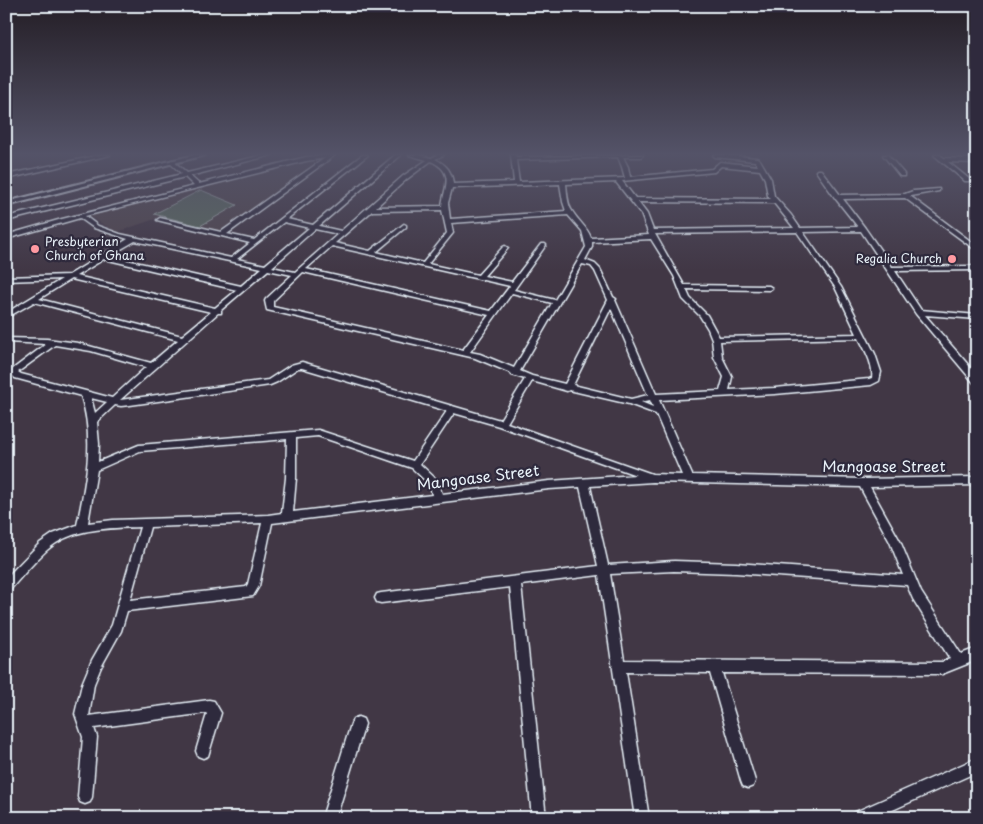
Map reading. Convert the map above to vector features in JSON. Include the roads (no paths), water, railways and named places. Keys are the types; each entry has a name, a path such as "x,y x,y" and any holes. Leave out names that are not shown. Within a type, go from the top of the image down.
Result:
{"street":[{"path":"6,204 48,193"},
{"path":"6,219 107,193"},
{"path":"6,237 169,193"},
{"path":"222,234 278,193"},
{"path":"232,260 316,193"},
{"path":"92,421 152,366 353,193"},
{"path":"388,193 298,272 270,301 270,308 465,353 530,378 631,402 659,412"},
{"path":"424,264 448,238 449,221 444,208 447,193"},
{"path":"515,373 588,247 588,240 580,221 570,213 566,193"},
{"path":"629,193 644,214 687,299 703,315 716,339 718,357 728,377 724,393"},
{"path":"631,402 652,397 775,391 870,382 876,379 877,372 838,287 800,231 770,193"},
{"path":"835,193 863,229 919,312 975,377"},
{"path":"837,197 906,196 912,193"},
{"path":"906,196 975,247"},
{"path":"634,200 775,201"},
{"path":"370,209 444,208"},
{"path":"449,221 570,213"},
{"path":"81,216 87,222 104,231 133,239 493,314"},
{"path":"160,220 255,242"},
{"path":"282,220 341,233"},
{"path":"372,253 404,226"},
{"path":"588,240 653,235 863,229"},
{"path":"6,316 133,239"},
{"path":"330,244 480,277 556,302"},
{"path":"465,353 543,245"},
{"path":"480,277 505,248"},
{"path":"103,257 243,289"},
{"path":"580,261 593,265 612,300 652,397 688,477"},
{"path":"891,270 977,268"},
{"path":"6,279 70,277 218,311"},
{"path":"682,287 769,288"},
{"path":"35,300 185,339"},
{"path":"567,388 612,300"},
{"path":"919,312 977,316"},
{"path":"716,339 862,336"},
{"path":"6,340 53,342 108,352 152,366"},
{"path":"53,342 13,372 18,376 85,394 114,401 130,402 176,397 270,382 297,365 502,424 653,478"},
{"path":"502,424 530,378"},
{"path":"82,528 93,468 92,421 85,394"},
{"path":"415,465 452,410"},
{"path":"93,468 139,448 318,433 415,465 434,483 438,499"},
{"path":"287,516 291,478 292,435"},
{"name":"Mangoase Street","path":"6,586 44,546 57,537 82,528 113,524 268,519 549,485 653,478 688,477 863,483 977,481"},
{"path":"584,483 604,570 642,818"},
{"path":"863,483 896,541 910,580 959,662"},
{"path":"122,606 249,592 253,586 268,519"},
{"path":"85,797 90,737 82,714 88,684 96,664 117,627 146,523"},
{"path":"381,598 604,570 674,566 736,568 910,580"},
{"path":"515,582 539,818"},
{"path":"619,666 880,670 942,668 977,654"},
{"path":"714,666 748,781"},
{"path":"85,723 209,706 214,713 203,750"},
{"path":"329,818 358,724"},
{"path":"858,818 977,765"}],"place":[{"name":"Presbyterian Church of Ghana","path":"35,249"},
{"name":"Regalia Church","path":"952,259"}]}
